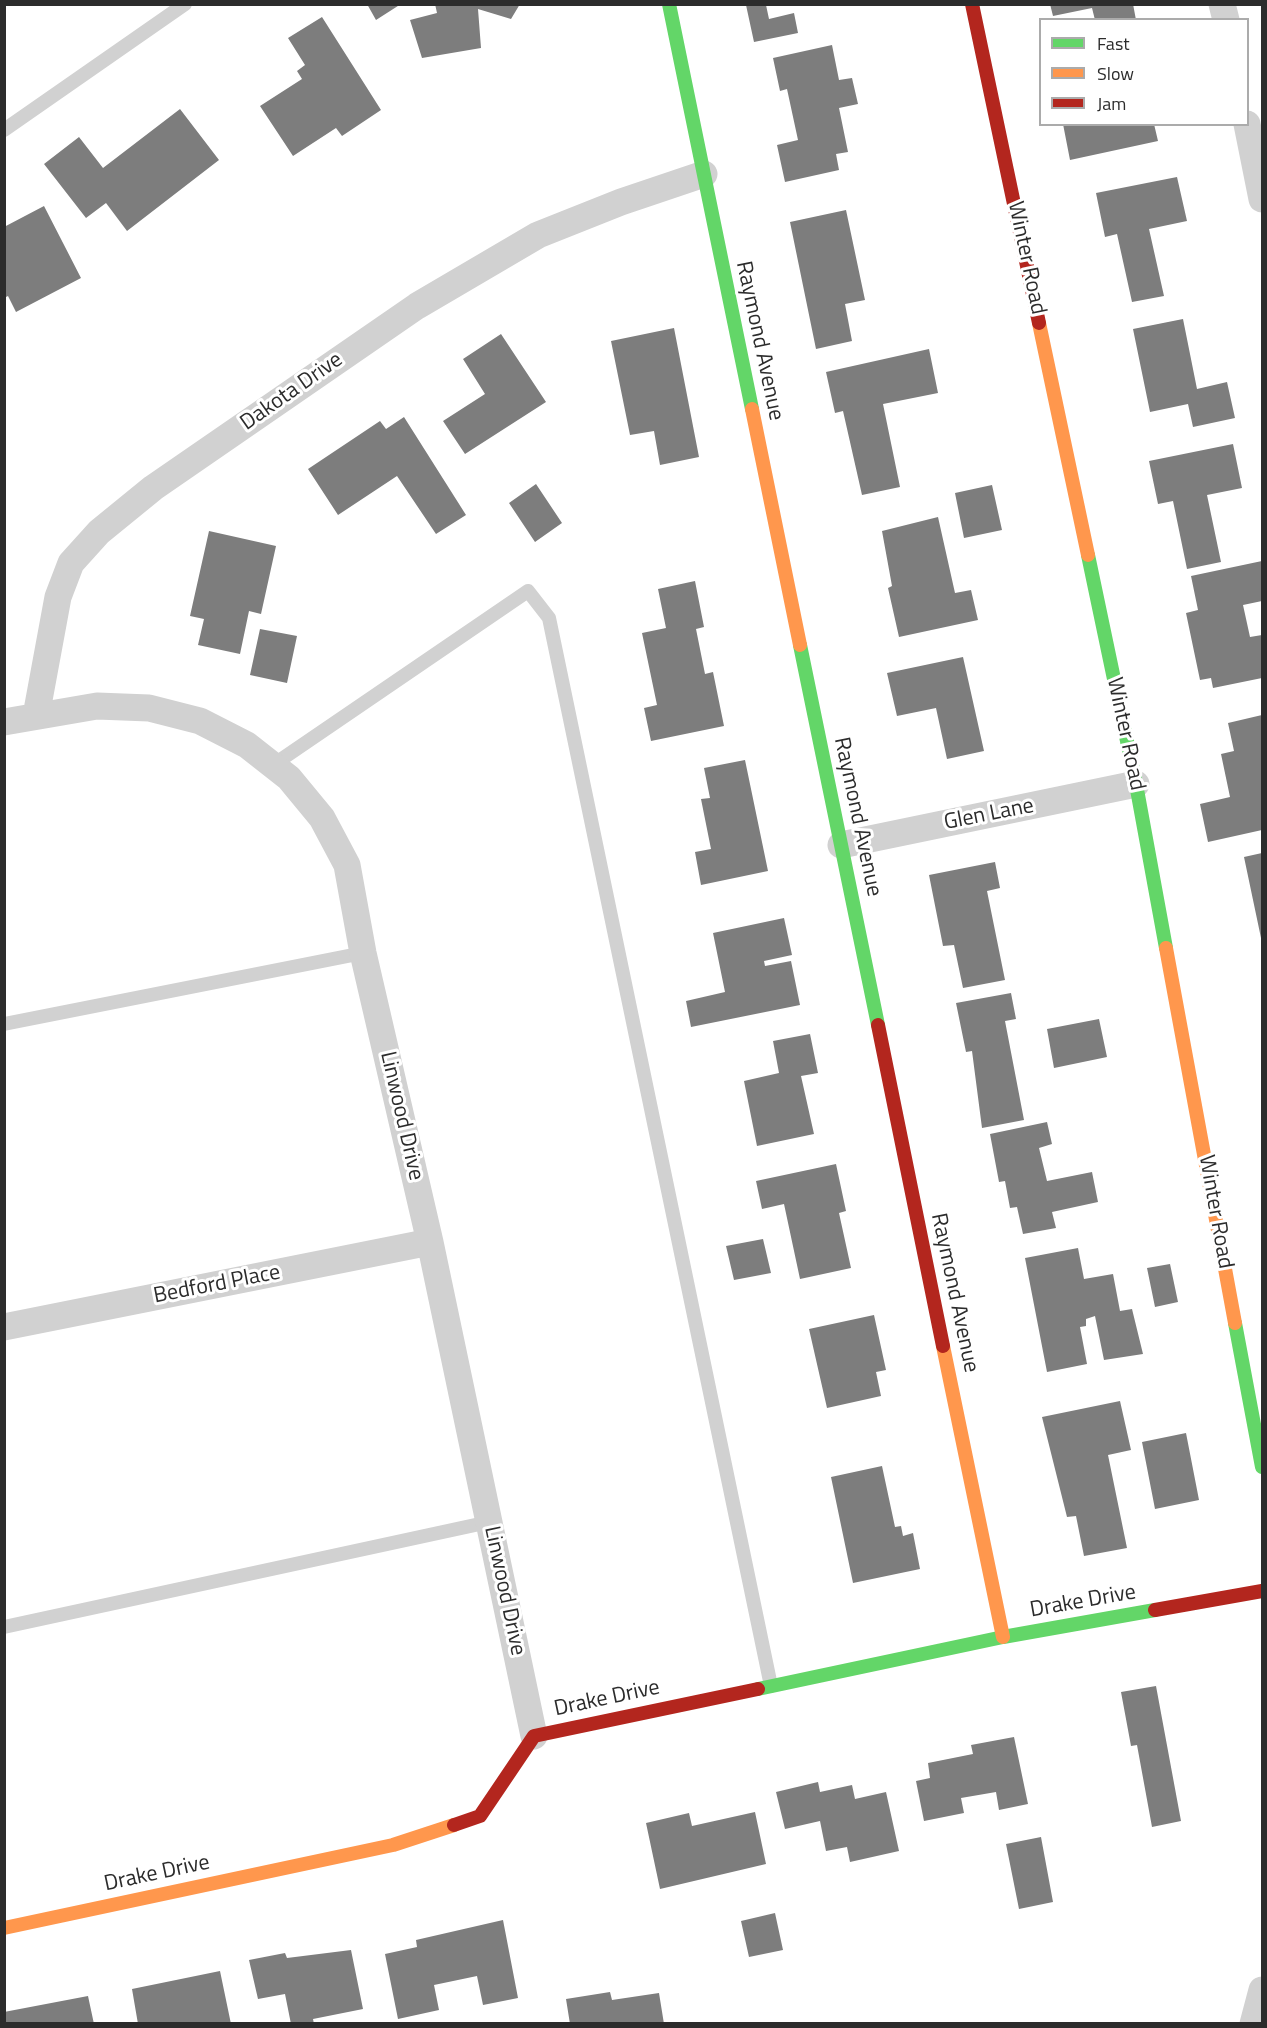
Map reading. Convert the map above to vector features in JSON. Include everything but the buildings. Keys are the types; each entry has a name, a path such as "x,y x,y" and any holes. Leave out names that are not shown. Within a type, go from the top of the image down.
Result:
{"street":[{"name":"Raymond Avenue","path":"669,4 1003,1637"},
{"name":"Winter Road","path":"972,4 1136,784 1263,1467"},
{"path":"1247,126 1263,199"},
{"name":"Dakota Drive","path":"36,716 58,597 71,563 99,532 153,488 417,306 538,235 621,202 704,174"},
{"name":"Linwood Drive","path":"36,716 97,706 149,708 200,721 247,745 289,778 322,818 347,865 363,953 430,1242 534,1736"},
{"path":"4,722 36,716"},
{"name":"Glen Lane","path":"841,844 1136,784"},
{"name":"Bedford Place","path":"4,1327 430,1242"},
{"name":"Drake Drive","path":"4,1928 393,1845 480,1816 534,1736 1003,1637 1263,1591"},
{"path":"1253,2024 1263,1990"}],"lane":[{"path":"4,130 185,4"},
{"path":"273,765 528,591 549,618 771,1686"},
{"path":"4,1024 363,953"},
{"path":"4,1628 489,1522"}],"traffic: fast":[{"path":"669,4 752,409"},
{"path":"1088,555 1136,784 1166,948"},
{"path":"800,645 878,1025"},
{"path":"1235,1323 1262,1467"},
{"path":"758,1689 1003,1637 1155,1610"}],"traffic: slow":[{"path":"1039,323 1088,555"},
{"path":"752,409 800,645"},
{"path":"1166,948 1235,1323"},
{"path":"943,1346 1003,1637"},
{"path":"4,1928 393,1845 454,1825"}],"traffic: jam":[{"path":"972,4 1039,323"},
{"path":"878,1025 943,1346"},
{"path":"1155,1610 1262,1591"},
{"path":"454,1825 480,1816 534,1736 758,1689"}]}
